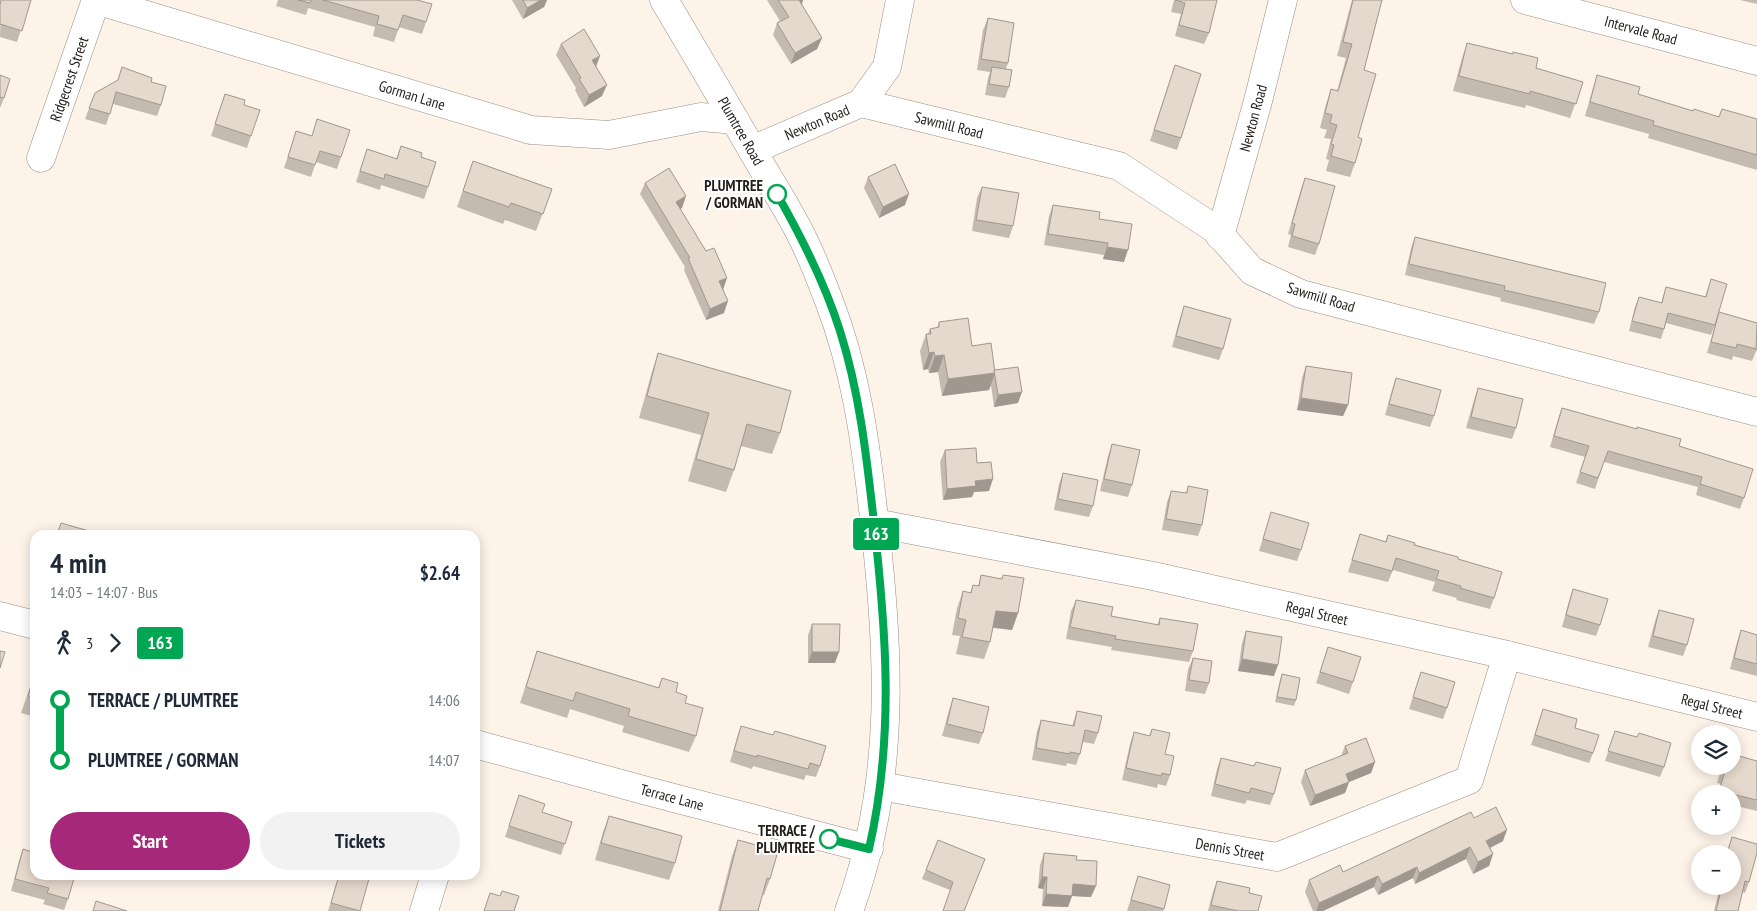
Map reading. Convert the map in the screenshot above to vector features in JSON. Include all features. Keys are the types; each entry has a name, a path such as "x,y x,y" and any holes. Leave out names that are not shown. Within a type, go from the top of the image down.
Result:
{"street":[{"name":"Gorman Lane","path":"96,0 531,130 609,135 701,117 735,120"},
{"name":"Ridgecrest Street","path":"41,158 96,0"},
{"name":"Plumtree Road","path":"664,0 802,238 840,330 859,406 881,593 887,685 886,738 869,849 849,911"},
{"name":"Newton Road","path":"752,150 861,103 887,67 900,0"},
{"name":"Newton Road","path":"1220,236 1258,101 1283,0"},
{"name":"Intervale Road","path":"1525,0 1757,61"},
{"name":"Sawmill Road","path":"861,103 1119,166 1215,230 1252,271 1301,294 1757,412"},
{"name":"Regal Street","path":"874,523 1153,576 1507,655 1757,717"},
{"path":"0,616 30,625"},
{"name":"Dennis Street","path":"880,786 1277,857 1470,780 1507,655"},
{"name":"Terrace Lane","path":"480,745 869,849"},
{"path":"424,911 433,880"}],"building":[{"path":"1,0 31,0 22,31 0,24"},
{"path":"298,0 311,0 310,3"},
{"path":"323,0 417,0 432,4 426,22 403,15 398,30 377,24 379,16"},
{"path":"523,0 541,0 527,8"},
{"path":"778,0 799,0 822,38 795,53 777,23 789,17"},
{"path":"1175,0 1217,0 1209,33 1179,25 1185,3"},
{"path":"1353,0 1382,0 1364,70 1376,74 1358,137 1362,139 1355,163 1331,156 1334,145 1331,144 1337,125 1330,123 1332,115 1325,113 1331,89 1338,91 1352,44 1343,42"},
{"path":"988,18 1014,23 1008,63 981,59"},
{"path":"584,29 600,56 592,60 607,85 589,95 561,44"},
{"path":"1467,43 1538,58 1536,68 1583,82 1576,104 1530,91 1530,94 1459,76"},
{"path":"1175,65 1201,74 1181,138 1154,130"},
{"path":"122,67 152,78 151,82 166,86 161,105 116,92 110,114 89,108 95,93 118,80"},
{"path":"992,67 1012,70 1009,87 989,84"},
{"path":"0,75 10,79 4,98 0,97"},
{"path":"1597,75 1640,87 1638,94 1693,111 1694,109 1719,117 1722,109 1757,119 1757,155 1653,125 1654,121 1590,102"},
{"path":"225,94 245,100 244,105 260,110 251,136 215,124"},
{"path":"317,119 350,130 341,157 320,151 315,165 288,157 296,131 312,136"},
{"path":"401,146 422,153 421,157 436,162 428,187 385,174 384,179 360,171 367,149 397,159"},
{"path":"473,161 552,189 543,214 511,203 509,207 463,191"},
{"path":"895,164 909,194 883,207 868,177"},
{"path":"669,168 686,196 676,202 706,251 714,248 727,278 719,281 728,301 710,309 688,258 690,258 645,183"},
{"path":"1305,178 1335,186 1319,244 1292,236 1295,224 1292,223"},
{"path":"982,187 1019,193 1013,226 976,220"},
{"path":"1053,205 1100,212 1099,219 1132,224 1128,250 1107,247 1108,243 1048,234"},
{"path":"1415,237 1606,283 1599,312 1504,290 1505,286 1409,264"},
{"path":"1711,279 1727,284 1715,325 1668,313 1664,329 1632,321 1639,297 1662,303 1666,287 1706,297"},
{"path":"1184,306 1231,319 1223,349 1176,336"},
{"path":"1719,312 1757,323 1756,349 1737,344 1736,348 1711,342"},
{"path":"968,318 972,346 991,343 995,373 948,379 944,355 935,356 934,352 929,353 926,334 931,334 930,329 939,327 939,322"},
{"path":"658,353 791,391 780,433 747,424 734,470 696,459 709,413 647,396"},
{"path":"1306,366 1352,373 1348,405 1301,398"},
{"path":"1018,367 1022,392 998,395 994,370"},
{"path":"1396,378 1441,390 1434,416 1389,404"},
{"path":"1478,388 1523,399 1516,428 1471,417"},
{"path":"1562,408 1681,439 1679,446 1753,469 1744,498 1700,484 1702,477 1608,451 1598,478 1580,472 1589,446 1554,436"},
{"path":"1112,444 1140,450 1132,485 1104,479"},
{"path":"976,448 977,463 991,462 993,479 975,481 976,486 947,489 945,450"},
{"path":"1063,473 1098,480 1093,506 1058,499"},
{"path":"1188,486 1208,490 1202,525 1166,519 1171,491 1187,493"},
{"path":"1271,512 1309,523 1301,550 1263,539"},
{"path":"61,523 86,530 59,530"},
{"path":"1360,534 1386,542 1388,535 1502,572 1494,598 1436,579 1439,571 1396,558 1392,571 1352,560"},
{"path":"981,575 1002,579 1003,575 1024,578 1018,613 996,611 990,642 962,637 966,620 958,618 963,591 971,593 973,585 979,586"},
{"path":"1573,589 1608,599 1600,625 1566,615"},
{"path":"1076,600 1113,607 1111,616 1159,625 1160,618 1198,624 1193,651 1115,639 1116,636 1070,627"},
{"path":"1659,610 1694,619 1687,645 1653,636"},
{"path":"812,624 840,624 839,652 812,652"},
{"path":"1741,630 1757,635 1757,664 1734,658"},
{"path":"1246,631 1282,637 1278,665 1242,659"},
{"path":"1328,647 1361,657 1353,682 1320,672"},
{"path":"0,651 5,652 0,668"},
{"path":"537,651 659,688 662,678 678,683 676,692 687,696 685,703 703,708 696,736 628,716 630,709 576,692 573,701 526,687"},
{"path":"1193,658 1212,661 1209,683 1189,680"},
{"path":"1421,672 1455,682 1447,708 1413,697"},
{"path":"1282,674 1300,678 1296,700 1277,697"},
{"path":"953,698 989,707 983,733 947,724"},
{"path":"1543,709 1577,719 1575,728 1599,735 1593,753 1535,735"},
{"path":"1077,711 1102,716 1098,733 1085,730 1080,754 1036,748 1041,720 1074,726"},
{"path":"741,726 773,735 775,731 826,746 820,766 810,763 808,769 757,755 757,757 734,751"},
{"path":"1152,729 1170,733 1165,754 1174,756 1170,775 1162,773 1161,776 1126,768 1134,732 1150,736"},
{"path":"1615,731 1637,737 1639,733 1671,743 1664,767 1608,751"},
{"path":"1366,738 1375,762 1346,774 1349,782 1315,795 1305,770 1348,753 1345,746"},
{"path":"1741,757 1757,761 1757,800 1741,796 1741,785 1721,785 1724,775 1741,775"},
{"path":"1221,758 1254,766 1256,762 1281,768 1274,794 1251,788 1249,793 1215,784"},
{"path":"519,795 545,804 542,812 572,822 565,844 509,826"},
{"path":"1496,807 1507,830 1486,841 1493,854 1478,862 1470,847 1419,873 1417,867 1382,884 1378,876 1319,903 1309,880 1340,865 1343,872 1471,812 1474,818"},
{"path":"609,816 682,836 675,863 601,843"},
{"path":"1732,837 1757,844 1757,853 1749,882 1745,881 1738,911 1716,911 1720,895 1741,895 1741,845 1730,845"},
{"path":"738,840 778,851 770,879 767,878 758,911 720,911"},
{"path":"938,840 985,859 964,911 943,911 953,882 926,870"},
{"path":"23,849 30,851 30,880 74,880 68,899 47,893 49,888 15,879"},
{"path":"1044,853 1077,856 1076,860 1097,861 1096,886 1073,884 1072,896 1046,894 1047,877 1042,877"},
{"path":"1138,876 1170,885 1164,909 1131,900"},
{"path":"338,880 369,880 360,911 331,903"},
{"path":"1217,881 1250,888 1249,893 1262,896 1258,911 1238,911 1211,905"},
{"path":"502,891 519,896 514,911 484,911 490,893 500,896"},
{"path":"96,901 127,911 93,911"}],"bus line":[{"name":"163","path":"777,194 802,238 816,269 840,330 847,355 859,406 865,445 881,593 886,657 887,714 886,738 872,835 869,849 829,839"}],"place":[{"name":"PLUMTREE / GORMAN","path":"777,194"},
{"name":"TERRACE / PLUMTREE","path":"829,839"}]}
